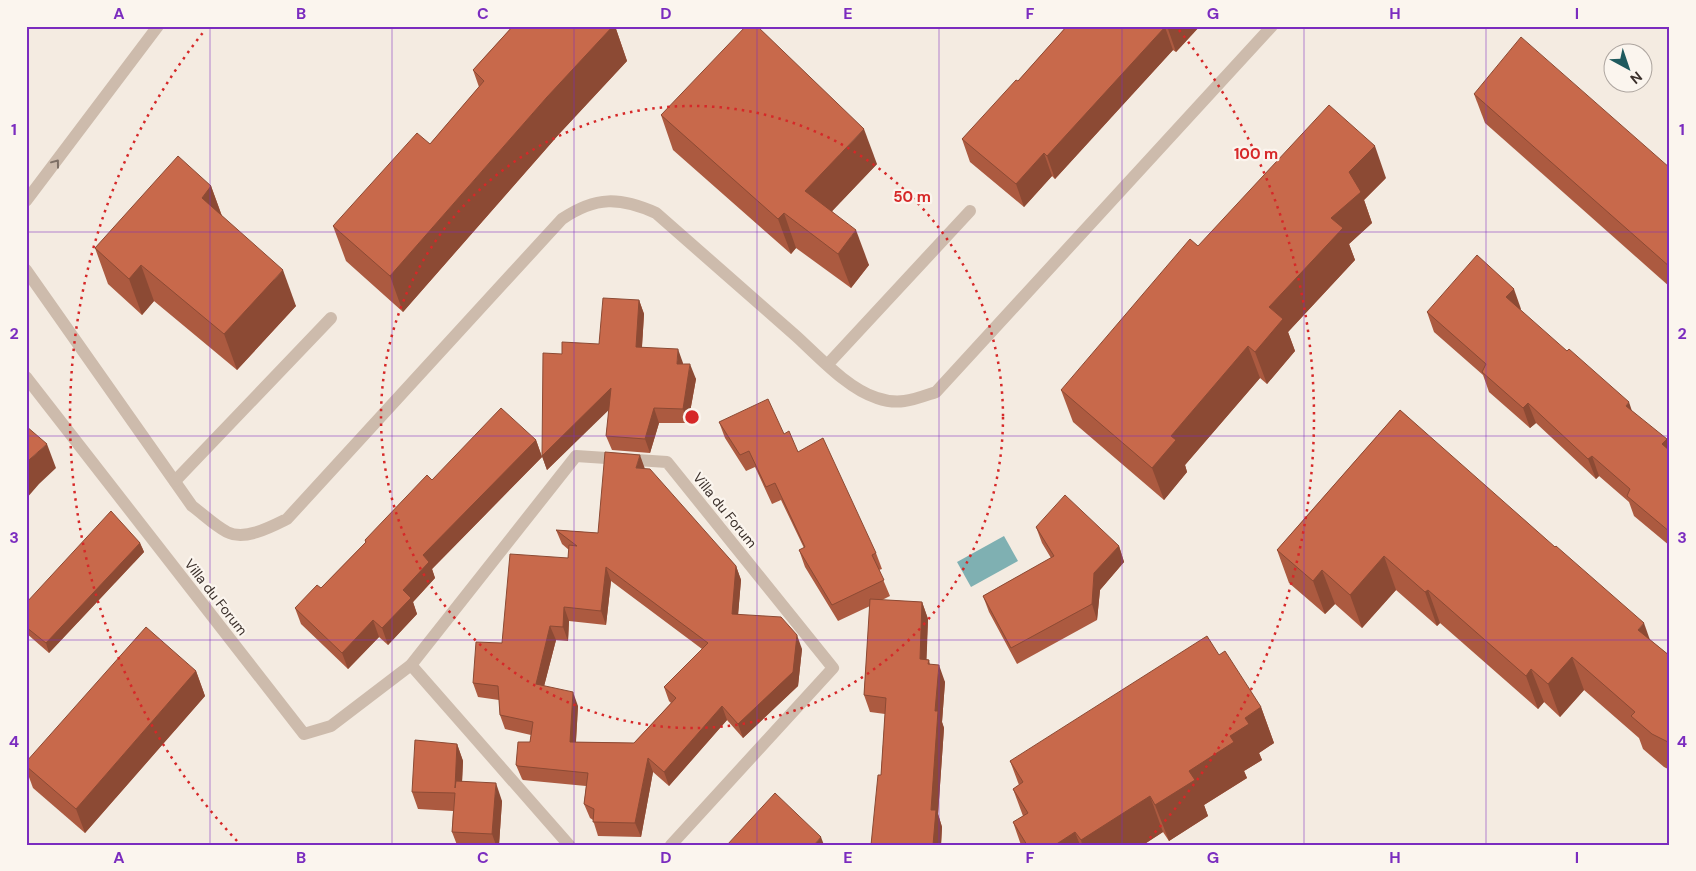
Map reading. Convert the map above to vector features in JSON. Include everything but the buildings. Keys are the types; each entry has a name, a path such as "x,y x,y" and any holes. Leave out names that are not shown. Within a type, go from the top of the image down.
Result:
{"street":[{"path":"26,202 158,26"},
{"path":"26,270 192,506 228,533 243,534 265,531 287,519 562,218 577,208 591,204 616,200 638,205 656,212 862,392 896,403 936,392 1272,26"},
{"path":"828,364 970,211"},
{"path":"174,481 331,318"},
{"name":"Villa du Forum","path":"26,377 304,734 331,726 411,665 576,456 667,462 833,668 670,845"},
{"path":"411,665 569,845"}],"water":[{"path":"1004,536 1018,561 971,587 957,562"}]}
